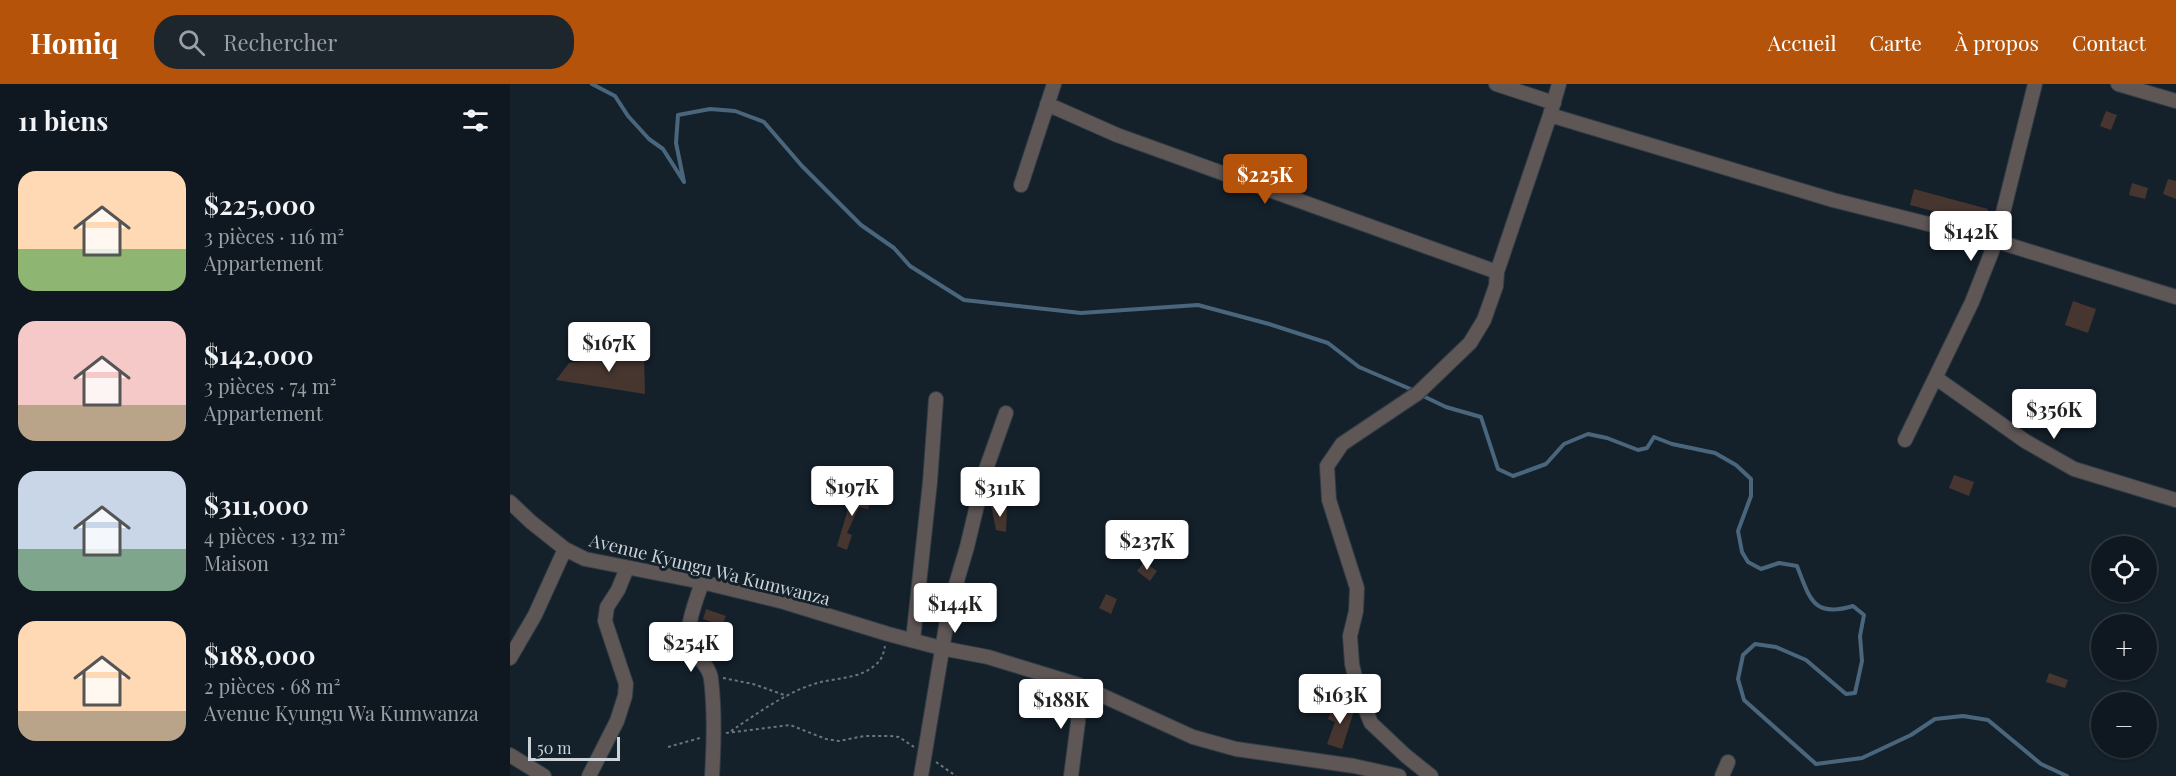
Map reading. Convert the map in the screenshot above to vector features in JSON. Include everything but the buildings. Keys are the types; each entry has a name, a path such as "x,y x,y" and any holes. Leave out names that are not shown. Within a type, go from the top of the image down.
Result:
{"street":[{"path":"1021,185 1054,84"},
{"path":"1496,84 1552,109 1833,200 1996,241 2176,297"},
{"path":"1431,776 1371,723 1359,694 1352,664 1350,636 1356,611 1357,588 1329,500 1327,466 1342,444 1418,393 1470,343 1484,320 1496,286 1497,272 1559,84"},
{"path":"1905,440 1972,302 1996,241 2035,84"},
{"path":"2118,84 2176,100"},
{"path":"1047,104 1117,135 1497,272"},
{"path":"1936,378 2009,430 2074,469 2176,500"},
{"path":"913,640 930,482 936,399"},
{"path":"921,776 949,608 985,472 1006,413"},
{"name":"Avenue Kyungu Wa Kumwanza","path":"510,502 565,549 585,559 702,582 784,602 941,648 988,657 1079,685 1193,737 1236,749 1354,766 1399,776"},
{"path":"510,658 535,615 565,549"},
{"path":"589,776 617,721 625,696 626,684 605,621 607,607 618,590 627,568"},
{"path":"702,582 689,626 689,636 693,649 711,676 714,735 712,776"},
{"path":"1071,776 1078,722 1079,685"},
{"path":"510,755 544,776"},
{"path":"1722,776 1728,762"}],"path":[{"path":"888,634 882,658 873,668 841,680 821,682 777,700 728,733 790,725 826,739 839,741 864,736 899,737 956,776"},
{"path":"711,676 753,684 788,696"},
{"path":"668,747 676,743 714,735"}],"waterway":[{"path":"592,84 615,96 628,116 649,139 663,149 684,182 676,143 678,115 710,109 735,111 764,122 802,166 861,225 894,248 910,266 964,300 1081,313 1198,305 1328,343 1359,367 1415,391"},
{"path":"1421,395 1446,407 1481,417 1498,469 1513,476 1546,464 1564,444 1588,434 1607,438 1638,450 1647,448 1654,437 1672,444 1715,453 1736,465 1751,479 1751,496 1738,531 1742,552 1748,562 1761,569 1779,563 1797,566 1815,603 1829,609 1853,606 1864,615 1860,636 1862,661 1855,693 1846,694 1806,660 1776,647 1755,644 1743,655 1738,679 1744,700 1816,764 1862,758 1911,735 1935,719 1963,716 1988,720 2041,764 2067,776"}]}
